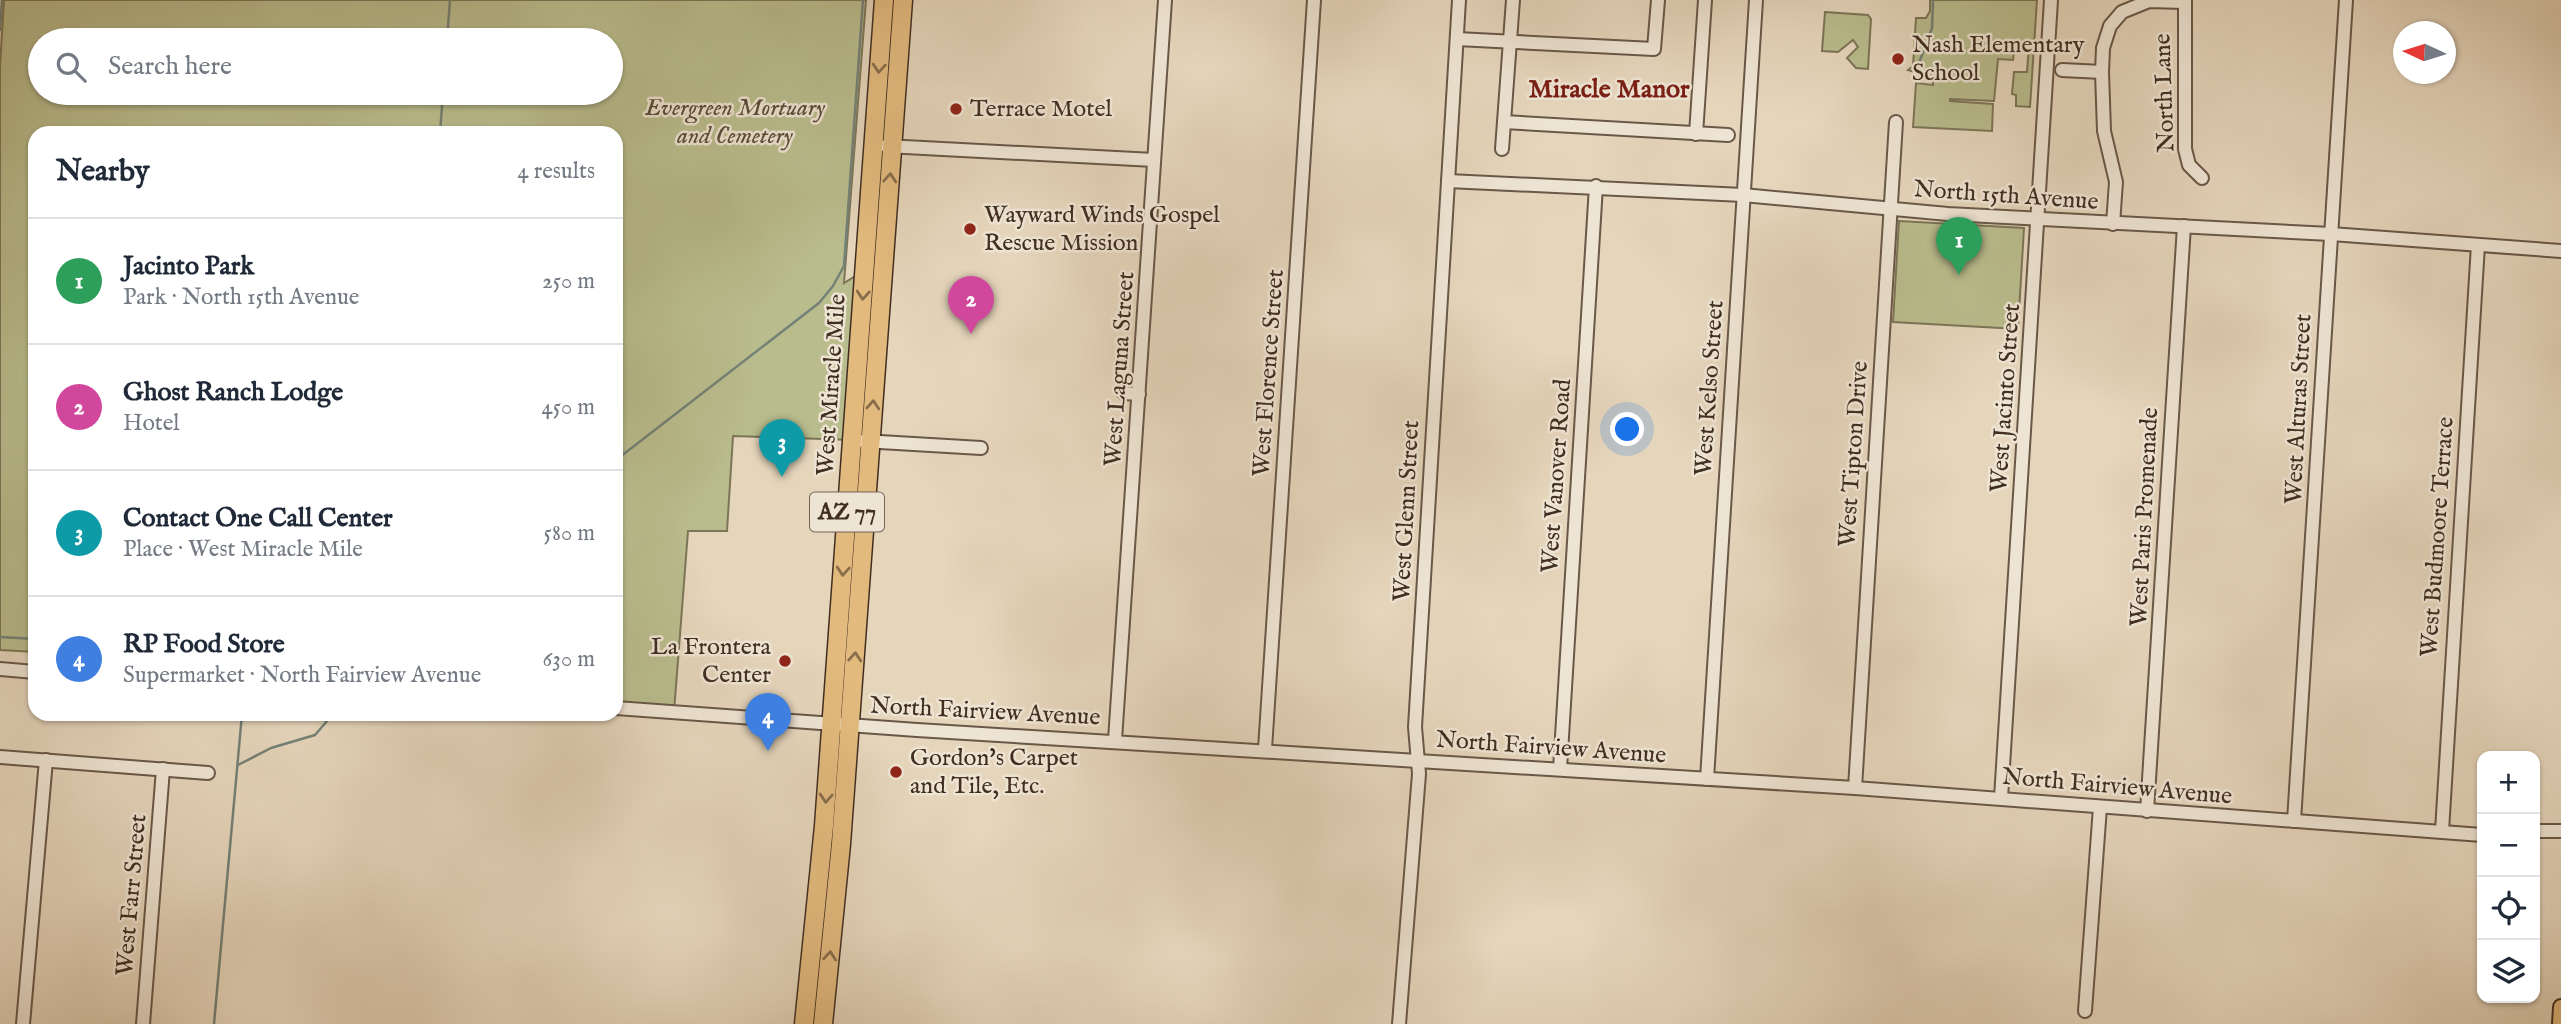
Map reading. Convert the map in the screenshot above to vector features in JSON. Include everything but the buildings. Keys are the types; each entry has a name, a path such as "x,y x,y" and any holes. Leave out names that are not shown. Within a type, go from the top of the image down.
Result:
{"highway":[{"name":"West Miracle Mile","path":"807,1022 884,0"},
{"name":"West Miracle Mile","path":"823,1024 841,852 903,0"}],"main road":[{"path":"2560,1024 2561,1007"}],"street":[{"name":"West Laguna Street","path":"1115,740 1139,394 1139,292 1154,160 1165,0"},
{"name":"West Florence Street","path":"1265,750 1314,0"},
{"name":"West Glenn Street","path":"1399,1024 1419,774 1416,713 1459,0"},
{"path":"1502,149 1513,0"},
{"path":"1457,39 1654,49 1658,0"},
{"path":"1696,134 1705,0"},
{"name":"West Kelso Street","path":"1707,779 1756,0"},
{"name":"West Jacinto Street","path":"2001,799 2051,0"},
{"name":"West Alturas Street","path":"2294,821 2346,0"},
{"path":"2113,224 2116,182 2105,131 2102,72 2103,48 2110,26 2122,12 2149,1 2185,1"},
{"name":"North Lane","path":"2185,1 2185,149 2189,165 2202,178"},
{"path":"2062,70 2102,72"},
{"path":"1504,122 1728,135"},
{"name":"West Tipton Drive","path":"1855,788 1896,122"},
{"path":"873,146 1154,160"},
{"name":"North 15th Avenue","path":"1448,181 1743,195 2038,220 2331,234 2561,251"},
{"name":"West Vanover Road","path":"1560,769 1596,186"},
{"name":"West Paris Promenade","path":"2147,811 2184,226"},
{"name":"West Budmoore Terrace","path":"2442,831 2478,245"},
{"path":"1124,393 1139,394"},
{"path":"852,440 981,447"},
{"path":"0,669 28,671"},
{"name":"North Fairview Avenue","path":"623,708 1855,788 2477,834"},
{"path":"0,757 208,773"},
{"path":"23,1024 46,760"},
{"name":"West Farr Street","path":"143,1024 163,769"},
{"path":"2085,1011 2101,807"},
{"path":"2540,831 2561,831"}],"green space":[{"name":"Evergreen Mortuary and Cemetery","path":"4,0 866,0 844,283 865,270 852,440 733,436 727,531 688,531 674,712 623,708 623,126 28,126 28,652 0,650 0,66"},
{"path":"1930,0 2037,0 2030,107 2016,106 2016,95 2012,94 2014,72 2027,72 2029,45 2015,43 2013,60 1998,59 1994,101 1950,99 1993,104 1992,131 1913,127 1916,83 1933,85 1926,75 1908,70 1913,66 1916,18 1926,18 1930,11"},
{"path":"1825,12 1868,15 1871,19 1868,69 1856,68 1847,58 1858,47 1853,40 1838,52 1822,51"},
{"path":"1899,221 2024,228 2018,329 1893,322"}],"waterway":[{"path":"0,30 2,0"},
{"path":"448,28 450,0"},
{"path":"623,455 819,303 844,266 863,0"},
{"path":"1913,79 1932,28 1933,0"},
{"path":"441,126 442,105"},
{"path":"0,637 28,639"},
{"path":"214,1024 241,721"},
{"path":"238,765 271,748 315,735 327,721"}],"place":[{"name":"Nash Elementary School","path":"1898,59"},
{"name":"Terrace Motel","path":"956,109"},
{"name":"Wayward Winds Gospel Rescue Mission","path":"970,229"},
{"name":"Jacinto Park","path":"1959,275"},
{"name":"Ghost Ranch Lodge","path":"971,334"},
{"name":"Contact One Call Center","path":"782,477"},
{"name":"La Frontera Center","path":"785,661"},
{"name":"RP Food Store","path":"768,751"},
{"name":"Gordon's Carpet and Tile, Etc.","path":"896,772"}],"district":[{"name":"Miracle Manor","path":"1609,89"}]}
